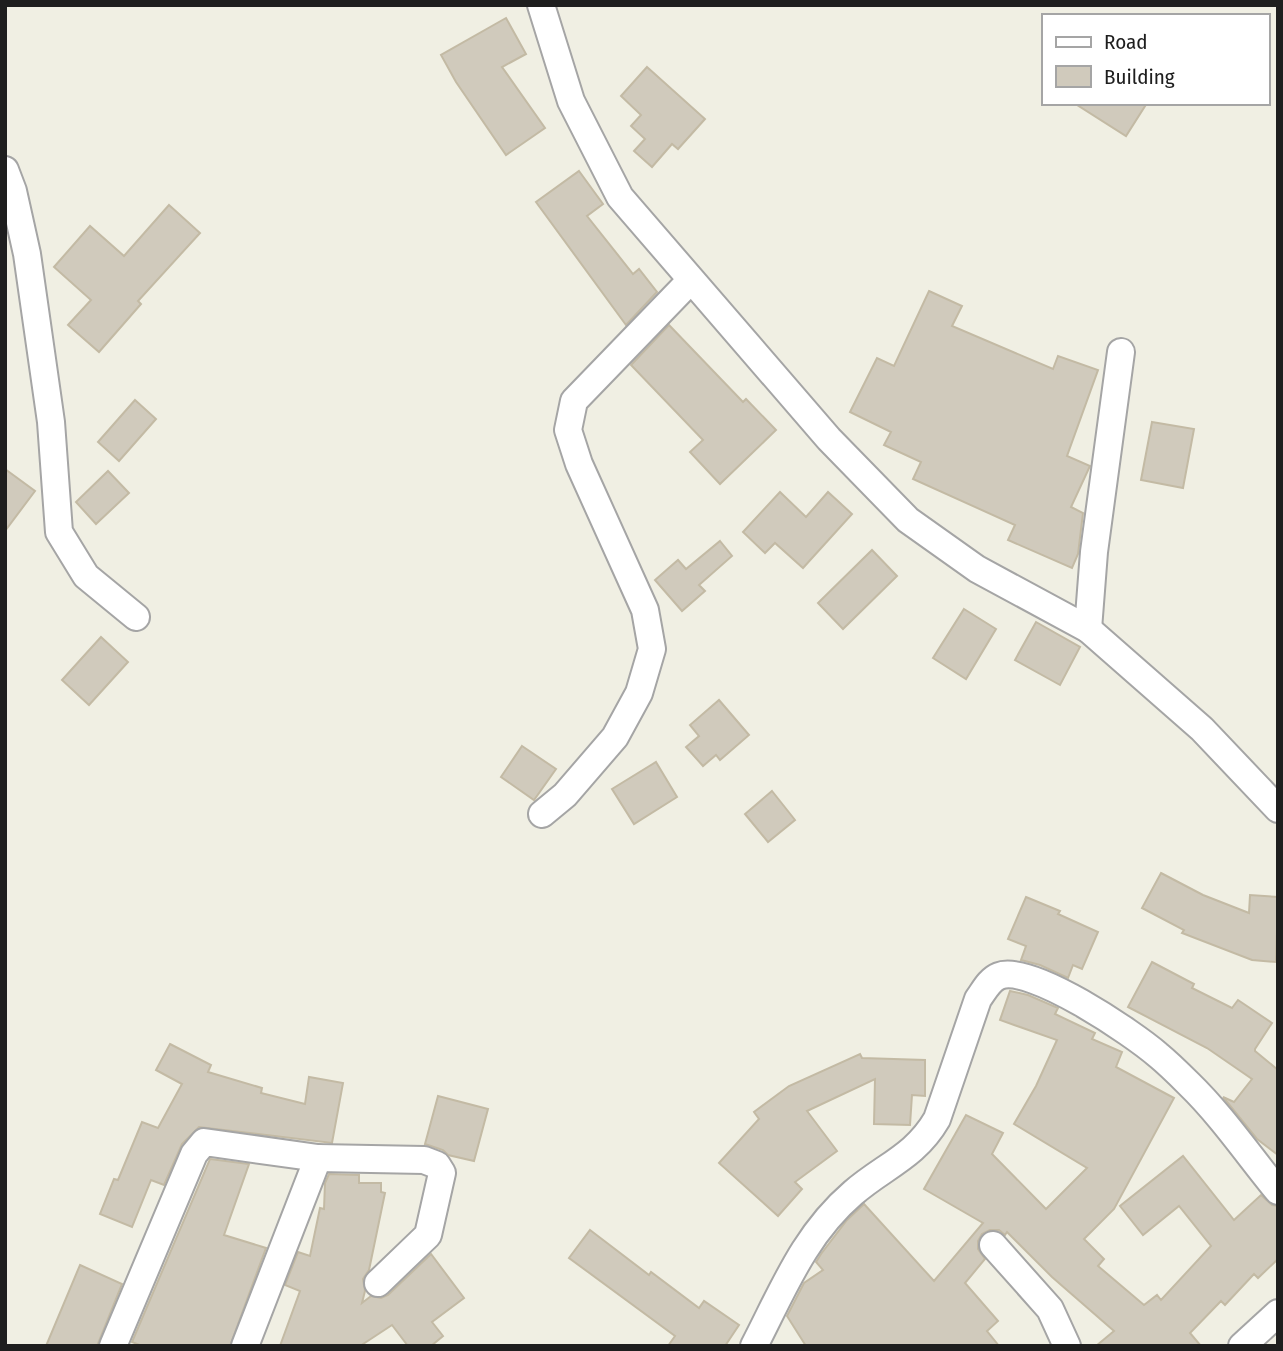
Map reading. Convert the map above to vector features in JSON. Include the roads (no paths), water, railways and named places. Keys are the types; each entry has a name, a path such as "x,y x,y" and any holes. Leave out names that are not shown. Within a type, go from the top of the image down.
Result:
{"street":[{"path":"541,5 571,101 620,197 829,439 908,520 977,569 1088,629 1202,729 1278,809"},
{"path":"5,170 13,191 27,254 51,422 60,532 86,576 136,618"},
{"path":"542,814 565,795 615,737 639,693 652,649 645,610 579,464 568,430 574,401 691,279"},
{"path":"1088,629 1094,552 1121,352"},
{"path":"756,1345 786,1278 806,1246 832,1214 853,1192 919,1146 930,1132 937,1119 978,999 989,984 1001,975 1016,975 1050,985 1114,1023 1159,1055 1192,1087 1278,1191"},
{"path":"113,1346 194,1154 204,1142 318,1158 424,1160 431,1161 440,1168 442,1173 428,1235 378,1283"},
{"path":"245,1346 318,1158"},
{"path":"993,1245 1050,1309 1067,1346"},
{"path":"1242,1346 1278,1313"}]}
